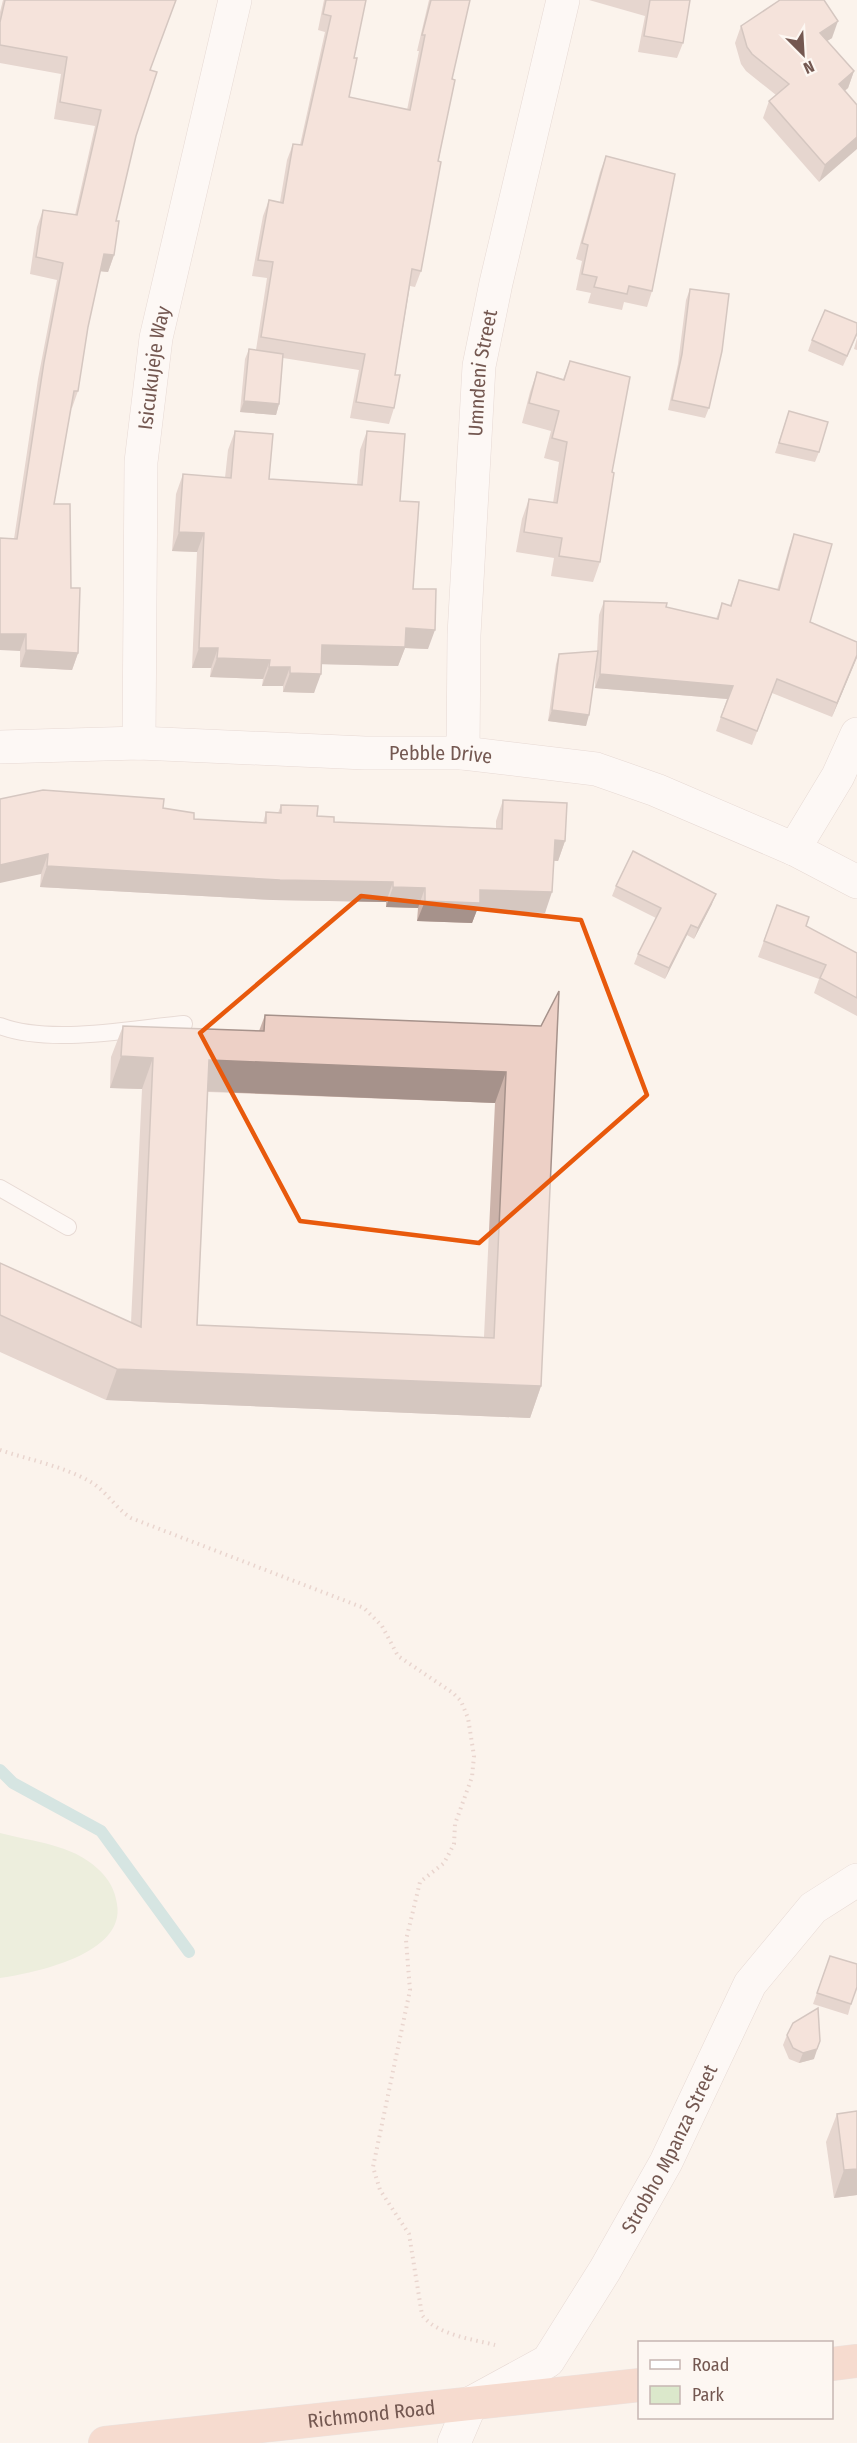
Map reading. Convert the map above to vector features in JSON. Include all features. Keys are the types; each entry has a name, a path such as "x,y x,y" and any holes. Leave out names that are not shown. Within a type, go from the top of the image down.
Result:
{"highway":[{"path":"833,2364 857,2361"},
{"name":"Richmond Road","path":"105,2443 638,2385"}],"street":[{"name":"Isicukujeje Way","path":"139,743 141,462 156,338 235,0"},
{"name":"Umndeni Street","path":"463,753 464,635 479,366 563,0"},
{"path":"794,849 838,776 857,734"},
{"name":"Pebble Drive","path":"0,747 139,743 364,753 463,753 596,769 657,790 794,849 857,882"},
{"name":"Strobho Mpanza Street","path":"471,2403 548,2361 605,2270 666,2162 750,1984 813,1908 857,1880"},
{"path":"454,2443 471,2403"}],"lane":[{"path":"0,1026 17,1032 45,1035 184,1024"},
{"path":"0,1188 68,1227"}],"path":[{"path":"0,1450 88,1480 101,1489 120,1510 131,1518 364,1608 382,1626 398,1656 453,1693 461,1701 468,1718 474,1756 472,1777 455,1824 454,1844 444,1863 420,1882 406,1940 410,1990 373,2167 380,2190 409,2234 419,2304 422,2315 429,2323 447,2331 548,2361"}],"highlighted area":[{"path":"361,896 581,920 647,1095 479,1243 300,1221 200,1033"}],"green space":[{"path":"0,1833 64,1849 88,1861 98,1869 111,1885 117,1904 116,1921 107,1936 93,1948 55,1966 0,1978"}],"building":[{"path":"5,0 176,0 150,70 157,72 136,136 116,221 119,221 114,255 104,254 88,327 78,391 74,391 54,504 70,504 71,588 80,588 78,653 26,650 26,634 0,634 0,538 17,539 44,362 63,263 36,257 43,210 77,215 101,110 60,102 67,57 0,45 0,22"},
{"path":"326,0 366,0 354,58 357,58 349,97 410,110 425,35 422,35 431,0 470,0 452,79 455,80 438,161 441,162 421,271 412,269 395,375 400,375 394,408 356,402 365,354 261,337 273,262 258,260 269,200 283,203 293,144 302,145 331,16 323,14"},
{"path":"650,0 690,0 683,43 644,36"},
{"path":"780,0 824,0 838,21 820,33 854,71 839,84 857,105 857,137 825,165 769,101 789,84 752,54 747,47 741,26"},
{"path":"606,156 675,174 652,291 629,286 627,294 594,287 597,277 582,274 588,245 582,243"},
{"path":"690,289 729,294 722,351 709,408 672,400 682,354"},
{"path":"825,310 857,323 857,333 847,356 812,340"},
{"path":"249,349 283,354 279,404 244,401"},
{"path":"570,361 630,377 612,472 614,473 600,562 559,556 562,538 524,532 529,499 557,503 567,442 552,438 559,411 529,403 537,372 564,380"},
{"path":"789,411 828,422 819,452 779,443"},
{"path":"235,431 273,434 269,479 362,485 367,431 405,434 400,501 419,502 413,589 436,589 435,630 406,628 405,647 322,645 321,674 290,673 290,667 269,667 270,660 217,658 218,648 199,648 204,533 179,532 183,474 231,478"},
{"path":"794,534 832,544 810,622 857,642 857,655 837,703 777,679 757,731 721,717 733,686 600,674 604,601 667,603 666,607 718,619 722,603 731,606 739,580 779,590"},
{"path":"598,651 589,715 552,710 559,654"},
{"path":"43,790 164,799 163,808 194,813 194,819 266,823 266,812 281,813 281,805 318,806 317,816 334,817 334,822 502,829 503,800 567,803 565,841 555,840 552,892 480,890 480,903 425,901 425,888 393,887 393,882 280,880 47,866 48,854 0,865 0,799"},
{"path":"633,851 716,894 698,928 691,925 669,968 638,954 661,908 616,886"},
{"path":"777,905 809,917 806,926 857,953 857,998 820,978 826,965 764,941"},
{"path":"559,991 541,1386 117,1369 0,1315 0,1263 141,1327 153,1058 121,1056 123,1026 264,1031 265,1015 541,1026","holes":["209,1060 506,1072 494,1338 197,1325"]},
{"path":"830,1956 857,1964 857,1987 851,2004 817,1993"},
{"path":"818,2008 820,2041 817,2049 803,2053 793,2048 787,2035 793,2023"},
{"path":"857,2111 857,2169 844,2170 837,2114"}],"waterway":[{"path":"0,1770 13,1783 101,1831 189,1952"}]}
